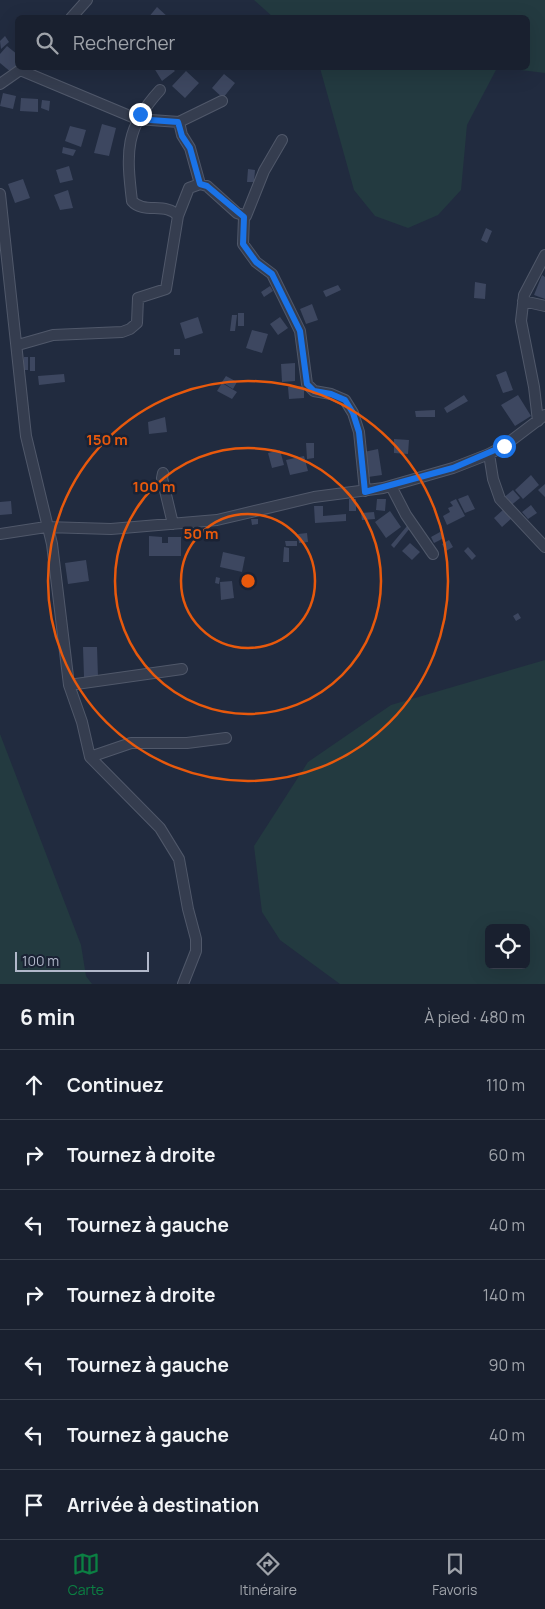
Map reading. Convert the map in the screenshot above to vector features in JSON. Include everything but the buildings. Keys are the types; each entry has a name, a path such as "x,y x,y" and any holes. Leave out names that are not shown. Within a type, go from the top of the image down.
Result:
{"street":[{"path":"74,15 87,0"},
{"path":"0,84 20,70"},
{"path":"23,70 137,119 178,122 222,101"},
{"path":"160,90 145,106 137,119 129,140 132,201 139,207 164,209 175,212 178,216"},
{"path":"178,122 182,136 190,148 200,184"},
{"path":"282,140 264,170 253,203 247,216 244,217 243,244 256,262 272,274 300,331 307,384 314,391 331,394 345,400 353,413 359,432 365,492"},
{"path":"18,345 53,335 122,332 130,329 136,322 138,298 166,289 178,216 189,188 200,184 207,186 244,217"},
{"path":"0,194 18,345 26,436 46,527 52,544 69,685 82,722 90,757 160,828 179,859 188,909 196,939 196,951 183,984"},
{"path":"0,534 46,527 111,529 240,516 329,494 365,492 392,486 453,468 489,454 541,418 522,330 523,301 528,285 545,256"},
{"path":"523,301 545,306"},
{"path":"489,454 493,478 500,499 545,547"},
{"path":"163,473 162,478 173,524"},
{"path":"392,486 406,515 433,554"},
{"path":"69,685 182,668"},
{"path":"90,757 131,743 187,743 226,738"}],"green space":[{"path":"254,0 545,0 545,73 520,70 530,70 530,15 271,15"},
{"path":"321,70 496,70 467,125 461,190 438,215 408,228 375,216 354,190"},
{"path":"545,660 545,984 340,984 280,940 262,912 254,846 308,762 391,705"},
{"path":"0,734 81,945 86,976 92,984 0,984"}],"route":[{"path":"140,114 137,119 178,122 182,136 190,148 200,184 207,186 244,217 243,244 256,262 272,274 300,331 307,384 314,391 339,396 345,400 353,413 359,432 365,492 453,468 504,446"}]}
